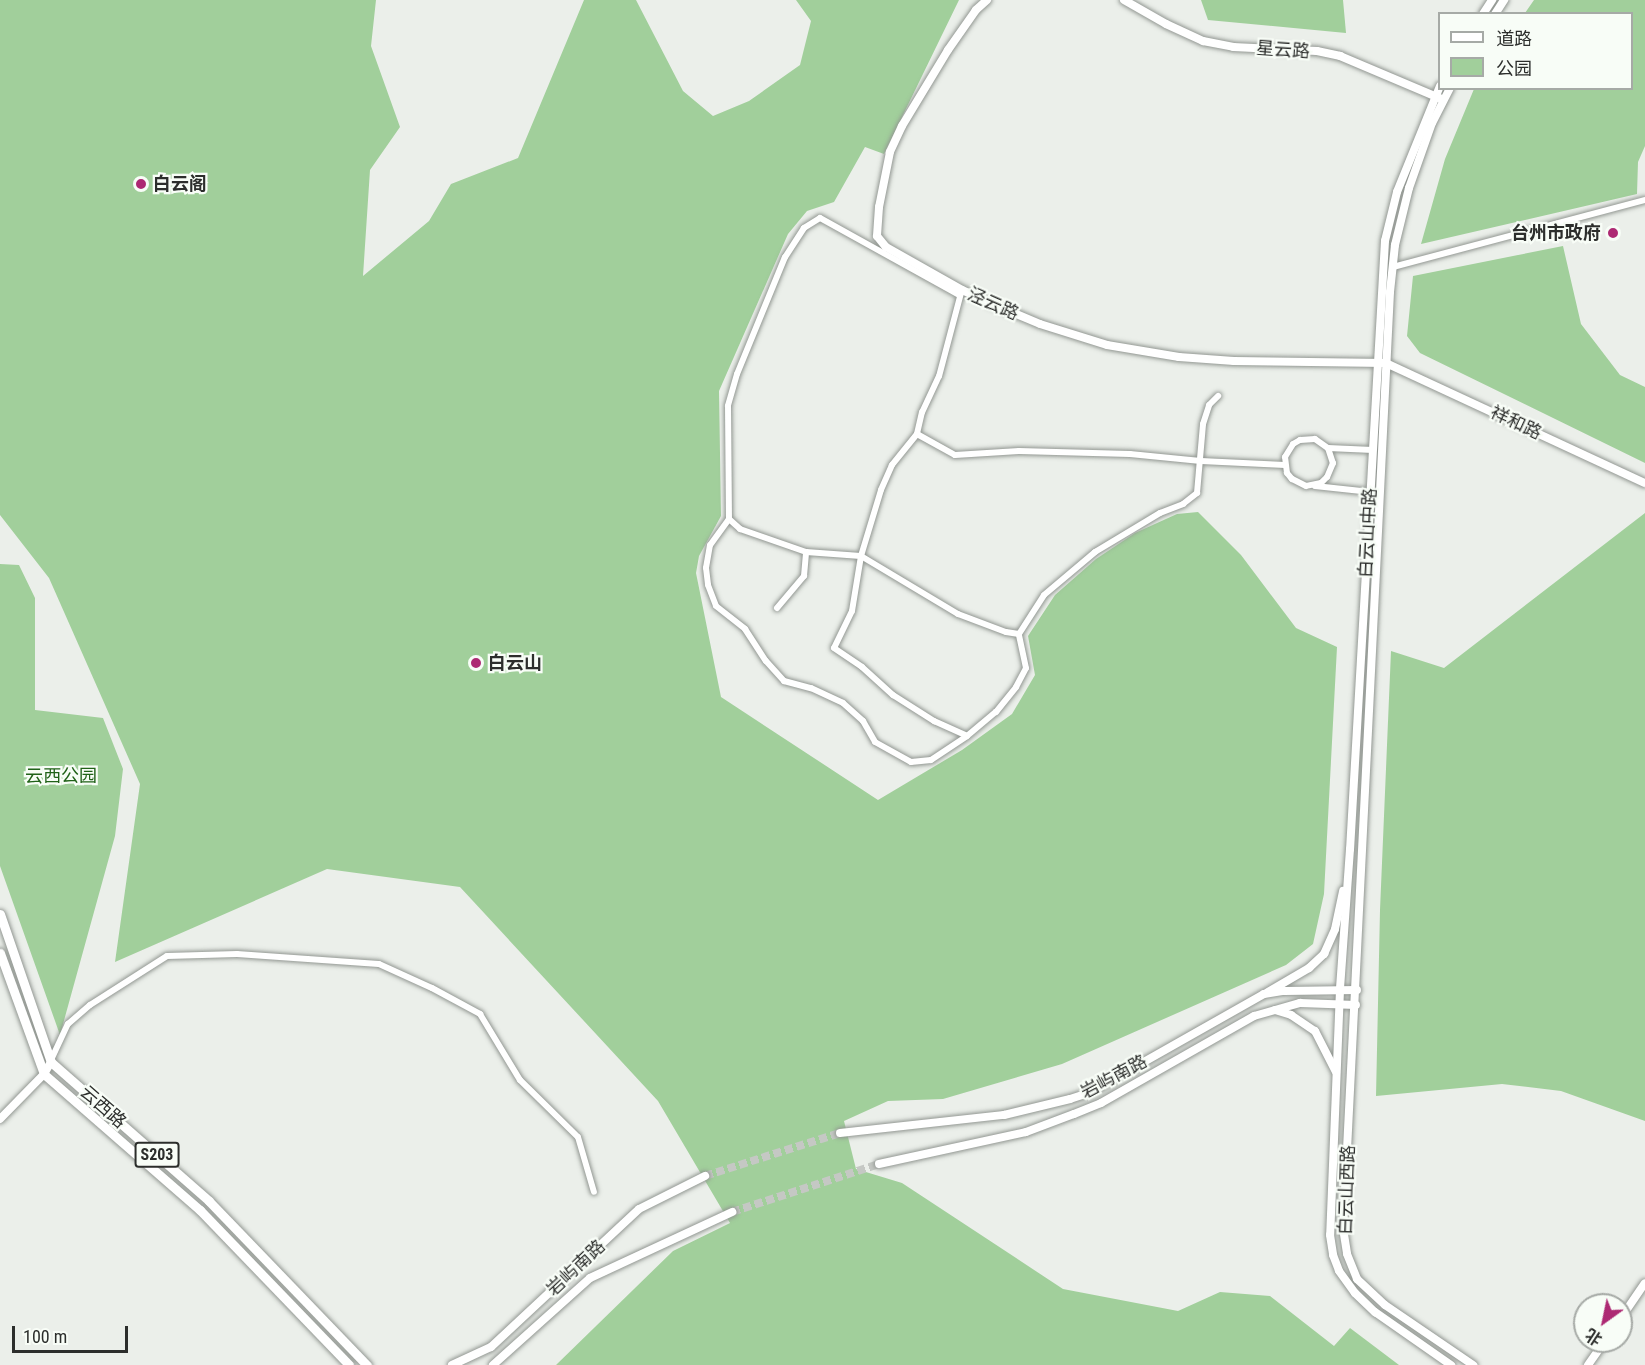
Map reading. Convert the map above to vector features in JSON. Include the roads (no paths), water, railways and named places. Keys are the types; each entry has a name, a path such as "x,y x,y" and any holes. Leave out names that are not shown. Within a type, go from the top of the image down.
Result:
{"main road":[{"name":"白云山中路","path":"1356,990 1385,241 1397,192 1438,89"},
{"name":"白云山中路","path":"1340,990 1373,450 1393,267 1410,188 1432,123 1449,90"},
{"path":"1264,994 1309,968 1324,954 1331,942 1350,849"},
{"name":"云西路","path":"0,914 51,1062 209,1201 367,1365"},
{"name":"云西路","path":"0,953 44,1074 201,1210 349,1365"},
{"name":"白云山西路","path":"1340,990 1330,1235 1339,1271 1355,1293 1375,1312 1451,1365"},
{"name":"岩屿南路","path":"840,1133 1004,1115 1089,1093 1264,994 1284,991 1356,990"},
{"name":"白云山西路","path":"1356,990 1343,1228 1347,1254 1358,1279 1385,1305 1473,1365"},
{"name":"岩屿南路","path":"879,1164 1026,1132 1074,1114 1101,1103 1254,1016 1300,1003 1356,1005"},
{"path":"1275,1010 1291,1015 1316,1031 1338,1075"},
{"path":"0,1119 44,1074 51,1062"},
{"name":"岩屿南路","path":"452,1365 491,1347 639,1209 705,1176"},
{"name":"岩屿南路","path":"493,1365 590,1278 732,1212"}],"street":[{"name":"泾云路","path":"987,0 976,10 948,50 902,126 890,152 879,207 877,236 886,247 961,293 1040,324 1107,345 1179,357 1234,361 1382,363"},
{"name":"星云路","path":"1124,0 1166,24 1203,41 1233,47 1317,51 1340,57 1444,100"},
{"path":"1393,267 1645,200"},
{"path":"967,736 934,721 893,695 862,667 834,648 852,611 861,556 880,490 892,465 917,434 922,412 939,376 961,293 820,218 804,228 785,257 760,315 728,406 729,519 710,545 706,568 708,585 716,606 745,629 766,662 784,681 812,688 843,703 863,721 876,742 911,762 931,760 967,736 996,712 1016,687 1026,668 1019,634 1044,595 1095,552 1160,513 1183,504 1197,493 1203,424 1209,405 1218,396"},
{"name":"祥和路","path":"1382,363 1645,483"},
{"path":"917,434 955,455 1019,451 1108,453 1285,465"},
{"path":"1371,492 1298,484 1292,479 1285,465 1288,450 1300,440 1315,439 1328,448 1373,450"},
{"path":"1314,485 1327,477 1331,471 1333,463 1328,448"},
{"path":"729,519 740,529 806,552 861,556 958,614 1006,632 1019,634"},
{"path":"777,608 804,576 806,552"},
{"path":"51,1062 68,1024 90,1005 166,956 237,954 379,964 432,988 480,1014 520,1080 578,1137 594,1192"},
{"path":"1633,1300 1645,1283"}],"tunnel":[{"path":"705,1176 840,1133"},
{"path":"732,1212 879,1164"}],"place":[{"name":"白云阁","path":"141,184"},
{"name":"台州市政府","path":"1613,233"},
{"name":"白云山","path":"476,663"}],"park label":[{"name":"云西公园","path":"61,776"}]}
